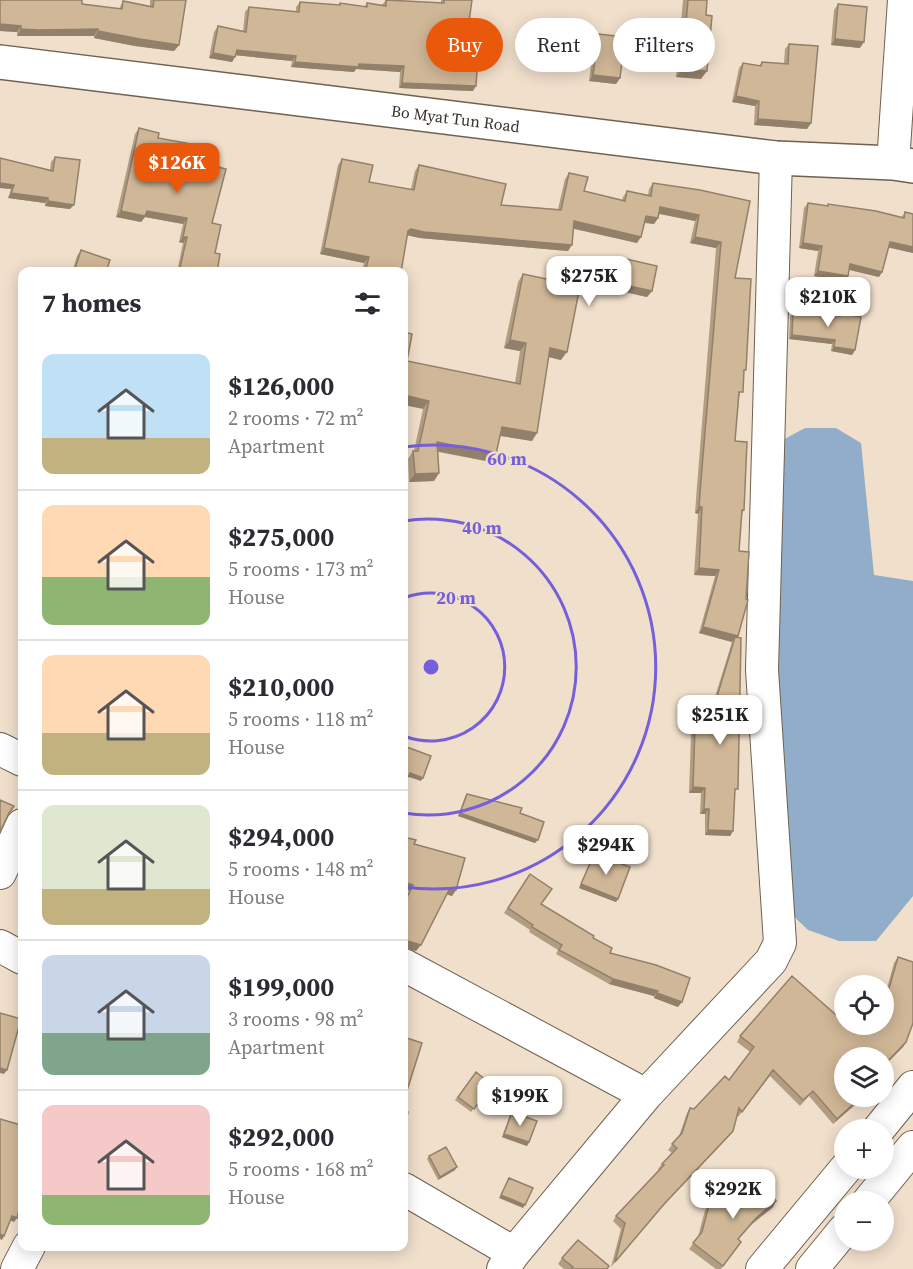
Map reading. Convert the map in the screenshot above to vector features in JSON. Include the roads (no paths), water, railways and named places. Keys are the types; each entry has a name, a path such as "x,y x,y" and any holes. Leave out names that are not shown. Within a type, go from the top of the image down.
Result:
{"main road":[{"name":"Bo Myat Tun Road","path":"0,62 776,158 903,165"}],"street":[{"path":"903,165 904,0"},
{"path":"408,1192 508,1261 646,1095 771,961 780,944 762,670 776,158"},
{"path":"0,749 18,758"},
{"path":"0,873 18,834"},
{"path":"0,946 18,956"},
{"path":"408,967 646,1095"},
{"path":"887,1119 913,1088"},
{"path":"877,1191 913,1147"},
{"path":"762,1269 837,1179"},
{"path":"812,1269 834,1242"},
{"path":"17,1269 26,1251"}],"water":[{"path":"805,428 836,428 861,443 874,575 913,581 913,896 876,941 839,941 808,930 779,902 776,855 779,442"}]}
